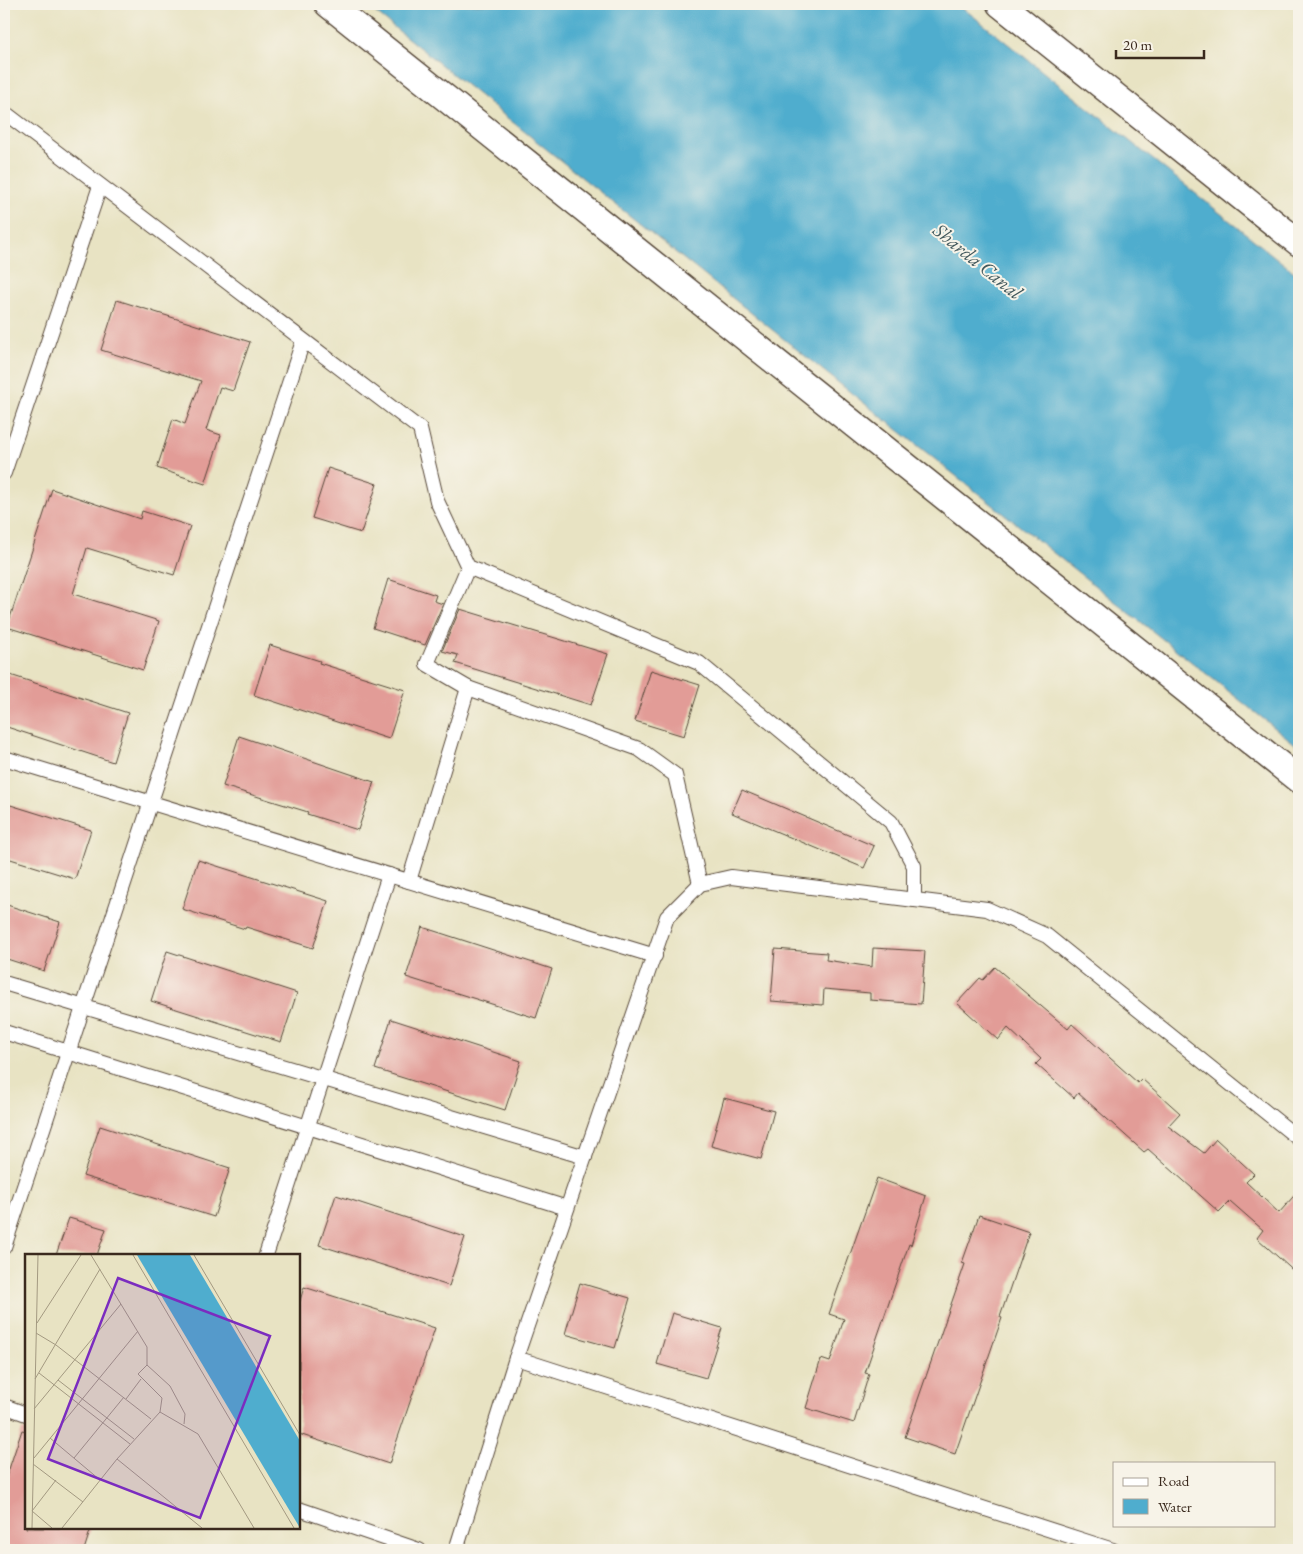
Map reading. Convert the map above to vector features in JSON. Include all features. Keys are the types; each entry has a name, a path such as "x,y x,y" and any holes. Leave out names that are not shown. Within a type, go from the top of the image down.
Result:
{"street":[{"path":"328,4 1299,780"},
{"path":"1000,4 1299,243"}],"lane":[{"path":"4,112 420,429 437,501 468,567 699,663 891,822 914,866 914,900"},
{"path":"4,473 100,186"},
{"path":"4,1247 303,341"},
{"path":"468,567 427,664 468,688 639,749 675,774 700,884"},
{"path":"409,881 468,688"},
{"path":"4,758 654,956"},
{"path":"266,1254 389,875"},
{"path":"456,1550 516,1358 654,956 668,918 700,884 731,877 987,909 1047,936 1299,1138"},
{"path":"4,983 585,1157"},
{"path":"4,1032 567,1208"},
{"path":"516,1358 1113,1550"},
{"path":"4,1406 25,1414"},
{"path":"300,1508 419,1550"}],"water":[{"name":"Sharda Canal","path":"365,4 958,4 1299,276 1299,747 855,396"}],"building":[{"path":"117,300 250,342 233,391 220,387 206,430 221,435 205,484 157,468 173,419 185,424 201,381 101,350"},
{"path":"328,468 377,484 361,533 312,518"},
{"path":"52,489 140,519 142,511 190,526 174,575 87,548 73,594 159,621 143,670 7,627"},
{"path":"388,579 436,595 434,601 443,604 425,645 373,628"},
{"path":"460,609 608,654 591,705 455,663 458,655 442,651"},
{"path":"270,645 320,661 319,663 405,690 389,739 254,695"},
{"path":"651,670 700,685 684,736 635,721"},
{"path":"4,673 128,713 113,762 4,726"},
{"path":"239,736 374,782 358,830 307,814 308,812 223,786"},
{"path":"742,790 874,846 864,868 732,813"},
{"path":"4,803 91,830 75,879 4,857"},
{"path":"198,860 328,901 313,948 182,909"},
{"path":"4,904 60,922 44,971 4,958"},
{"path":"422,927 552,969 536,1018 406,977"},
{"path":"873,948 925,951 921,1004 870,1000 870,993 824,989 823,1005 771,1001 775,949 827,953 826,960 872,967"},
{"path":"167,951 297,993 281,1042 151,1001"},
{"path":"995,967 1068,1029 1072,1024 1138,1083 1142,1079 1180,1113 1168,1126 1204,1153 1216,1139 1254,1174 1246,1182 1279,1213 1299,1190 1299,1276 1257,1238 1263,1230 1230,1201 1219,1212 1148,1149 1144,1152 1078,1093 1074,1098 1036,1064 1041,1059 1008,1028 998,1040 957,1003 980,978 983,980"},
{"path":"391,1019 521,1061 505,1110 375,1069"},
{"path":"724,1098 774,1111 761,1159 711,1146"},
{"path":"100,1126 230,1168 214,1217 83,1176"},
{"path":"877,1178 926,1196 911,1245 909,1244 865,1373 869,1374 854,1423 806,1408 821,1359 830,1362 844,1319 829,1314"},
{"path":"336,1195 465,1237 449,1286 319,1245"},
{"path":"979,1215 1029,1232 1000,1317 1002,1318 955,1454 905,1437 965,1264 962,1263"},
{"path":"69,1218 106,1229 97,1254 56,1254"},
{"path":"580,1283 630,1298 615,1348 565,1334"},
{"path":"304,1287 435,1328 389,1464 300,1434 300,1301"},
{"path":"672,1313 722,1328 706,1378 657,1364"},
{"path":"22,1430 25,1431 25,1529 91,1529 84,1550 4,1550 4,1484"}]}
